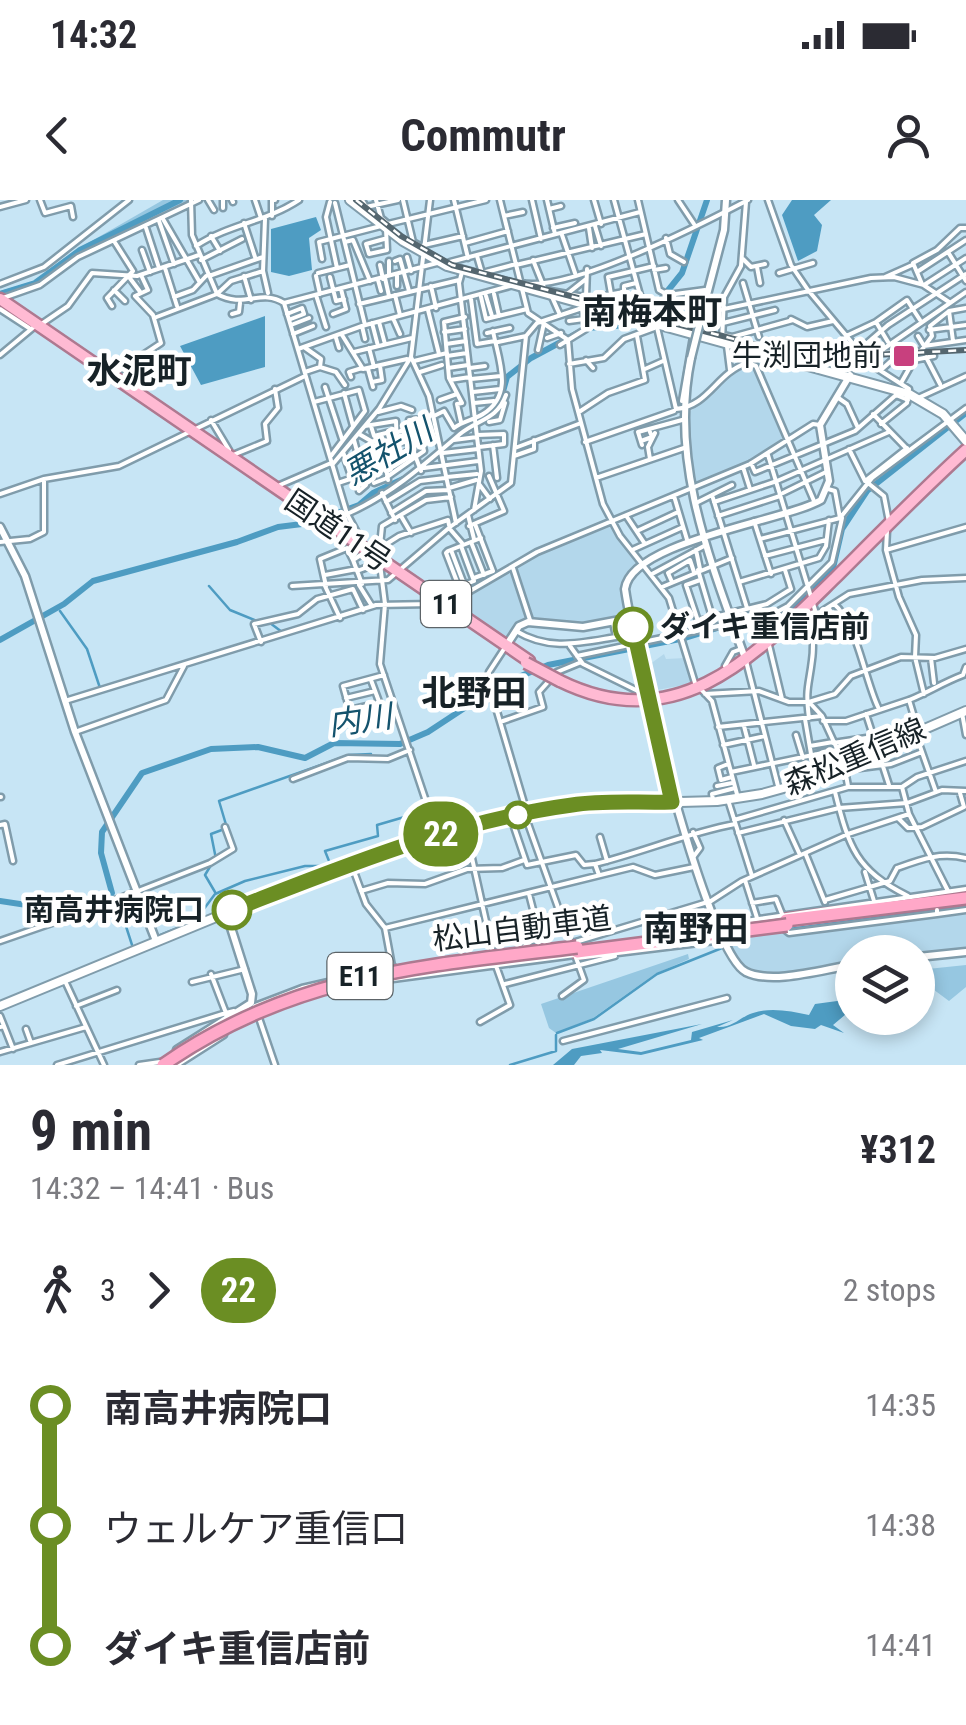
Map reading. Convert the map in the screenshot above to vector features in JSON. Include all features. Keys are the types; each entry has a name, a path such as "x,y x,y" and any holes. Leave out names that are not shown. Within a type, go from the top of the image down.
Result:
{"highway":[{"name":"国道11号","path":"2,303 378,557 505,648 556,678 604,694 648,698 700,689 744,656"},
{"name":"国道11号","path":"700,689 768,640 810,593 966,445"},
{"name":"国道11号","path":"318,520 359,557 378,557"},
{"name":"松山自動車道","path":"165,1064 252,1011 336,982 785,920 966,900"}],"main road":[{"path":"350,200 360,204 384,231 424,249 460,276 509,283 552,297 652,316 683,330 698,328 873,382 912,397 952,423 966,445"},
{"name":"森松重信線","path":"0,1006 350,862 438,835 586,803 714,801 779,790 844,767 860,752 876,750 895,736 964,712"}],"street":[{"path":"0,207 26,200"},
{"path":"40,200 46,214 70,203 73,217"},
{"path":"0,284 44,267 129,200"},
{"path":"2,303 17,292 40,285 73,260 199,200"},
{"path":"208,200 214,210"},
{"path":"222,200 223,208"},
{"path":"255,200 266,218"},
{"path":"269,296 263,256 266,218 275,200"},
{"path":"286,200 288,207"},
{"path":"196,246 211,236 266,218 298,200"},
{"path":"322,200 366,207 400,200 413,242 424,249 508,232"},
{"path":"273,488 343,452 368,426 411,359 430,200"},
{"path":"454,200 468,258"},
{"path":"377,202 388,224 486,200"},
{"path":"500,200 527,309 566,337 586,442 613,523 669,598 679,638 700,689 712,701"},
{"path":"532,200 541,240"},
{"path":"547,200 554,228 575,273"},
{"path":"592,248 594,200"},
{"path":"614,200 636,283 652,316 680,406 692,491 775,762 779,790"},
{"path":"638,200 662,293 705,290"},
{"path":"678,200 696,223"},
{"path":"680,406 718,255 726,200"},
{"path":"768,200 793,269 808,290 860,353 900,382 912,397"},
{"path":"540,286 629,257 747,201 742,258 724,308 730,370"},
{"path":"191,202 196,246 217,294 240,303 269,296 284,302 334,291 640,212"},
{"path":"332,202 366,325 378,346"},
{"path":"332,202 326,217 336,268"},
{"path":"549,208 561,206"},
{"path":"504,216 523,212"},
{"path":"572,217 578,231"},
{"path":"161,220 199,281"},
{"path":"161,220 174,265"},
{"path":"244,223 256,257"},
{"path":"554,228 575,224"},
{"path":"491,226 493,235"},
{"path":"595,226 602,247"},
{"path":"146,228 178,308"},
{"path":"683,330 686,317 703,312 885,277 913,264 936,250 958,229 966,228"},
{"path":"613,232 623,229"},
{"path":"334,256 321,260 319,242 384,231"},
{"path":"476,256 482,272 646,234"},
{"path":"211,236 220,251"},
{"path":"666,238 670,254 684,262"},
{"path":"0,355 68,306 92,273 141,275 220,251 242,239"},
{"path":"345,242 353,240 371,291"},
{"path":"917,272 966,240"},
{"path":"114,241 141,293"},
{"path":"142,250 150,272"},
{"path":"860,353 881,330 965,277 948,252"},
{"path":"680,406 705,290 718,255"},
{"path":"174,297 193,290 208,275 263,256"},
{"path":"408,257 412,271"},
{"path":"742,258 757,267 760,283"},
{"path":"885,277 924,285 966,258"},
{"path":"380,291 387,262 400,260 409,291"},
{"path":"533,260 540,286"},
{"path":"779,274 813,263"},
{"path":"326,327 317,275 350,264"},
{"path":"607,264 611,294"},
{"path":"757,267 764,264"},
{"path":"913,264 924,285 949,302"},
{"path":"610,276 632,268 666,268"},
{"path":"547,338 566,337 585,328 587,269"},
{"path":"154,318 217,294 225,289 224,284 263,271"},
{"path":"116,380 130,362 161,344 154,318 135,296 148,290 141,275"},
{"path":"397,275 397,286"},
{"path":"112,306 106,298 130,276"},
{"path":"244,276 251,303"},
{"path":"360,304 460,276 480,460 474,510"},
{"path":"334,314 346,309 344,299 341,289 334,277 336,301 344,299"},
{"path":"384,278 401,316"},
{"path":"567,294 586,278"},
{"path":"744,282 759,337"},
{"path":"301,348 366,325 494,294 509,283"},
{"path":"472,299 477,344 526,336 542,322 584,302 624,292 624,286 636,283"},
{"path":"431,286 436,308"},
{"path":"522,286 540,286 584,302"},
{"path":"301,287 303,298"},
{"path":"114,290 124,301"},
{"path":"730,290 735,306"},
{"path":"876,354 888,342 966,292"},
{"path":"898,293 921,320"},
{"path":"494,294 499,316"},
{"path":"484,296 486,320 527,309"},
{"path":"484,296 492,316"},
{"path":"552,297 560,315"},
{"path":"380,299 383,308"},
{"path":"284,302 301,348 305,374 346,511 362,541 378,557"},
{"path":"621,302 652,316"},
{"path":"846,336 905,302"},
{"path":"232,314 239,312 240,303"},
{"path":"929,330 950,312 966,308"},
{"path":"428,310 439,354"},
{"path":"723,323 775,310"},
{"path":"950,312 954,342"},
{"path":"570,364 604,358 616,344 637,336 652,316"},
{"path":"289,320 309,318"},
{"path":"393,318 400,334"},
{"path":"461,400 445,366 444,322 465,318"},
{"path":"569,321 584,319"},
{"path":"724,339 792,319 807,326 833,321"},
{"path":"379,322 385,344"},
{"path":"538,350 542,322"},
{"path":"876,322 888,342"},
{"path":"365,339 366,325"},
{"path":"406,327 414,325"},
{"path":"929,330 966,325"},
{"path":"294,334 313,326"},
{"path":"346,511 382,493 419,467 494,402 503,376 490,332 510,328"},
{"path":"444,332 466,329"},
{"path":"860,353 922,351 932,336 929,330"},
{"path":"339,336 340,348"},
{"path":"339,336 371,367 382,380 373,384 371,367 369,348"},
{"path":"261,642 254,624 300,612 329,594 382,582 398,574 456,522 513,481 526,336"},
{"path":"580,412 608,393 645,380 637,336"},
{"path":"918,336 924,346"},
{"path":"560,344 566,337"},
{"path":"354,352 413,338"},
{"path":"924,346 966,340"},
{"path":"446,344 467,341"},
{"path":"301,348 322,359 320,367"},
{"path":"485,354 497,351"},
{"path":"351,377 349,372 371,367 439,354 469,353"},
{"path":"900,382 914,360 934,356"},
{"path":"926,357 941,386"},
{"path":"411,359 426,385 456,522"},
{"path":"586,360 594,368"},
{"path":"645,369 664,361"},
{"path":"873,382 891,361"},
{"path":"586,442 618,426 660,419 680,406 705,399 730,370 747,363 756,366 785,442 816,503"},
{"path":"420,372 445,366 485,366"},
{"path":"0,494 44,480 115,467 320,367 336,372 353,427 360,433 370,441 410,442"},
{"path":"652,574 723,530 816,503 828,489 820,425 850,375"},
{"path":"450,380 503,376"},
{"path":"881,424 912,397 964,376 966,383"},
{"path":"416,388 426,385"},
{"path":"324,387 343,440"},
{"path":"314,402 343,388 358,390 365,411 331,461"},
{"path":"211,420 232,458 267,442 264,424 278,408 276,389"},
{"path":"473,392 500,389"},
{"path":"440,400 458,394"},
{"path":"484,422 506,395"},
{"path":"752,463 756,472 772,466 858,428 896,395 912,397"},
{"path":"837,397 848,404 858,428"},
{"path":"461,400 494,402"},
{"path":"461,400 457,404 462,422"},
{"path":"409,420 444,412 454,428 462,422 500,420 503,402"},
{"path":"378,412 401,406 412,410"},
{"path":"849,449 865,481 952,423 966,408"},
{"path":"504,410 519,413"},
{"path":"873,414 908,450"},
{"path":"368,426 374,436 407,430 431,416"},
{"path":"368,426 394,420 396,444 385,465 388,478"},
{"path":"650,459 653,434 642,443 638,432 682,420"},
{"path":"515,448 582,423"},
{"path":"418,424 424,452 419,467"},
{"path":"475,540 446,553 459,586 473,578 512,568 537,552 692,491 743,468 813,424 820,425"},
{"path":"407,430 419,467"},
{"path":"442,450 504,444 503,432 454,440"},
{"path":"696,503 777,480 888,432"},
{"path":"354,440 365,474 366,485 359,491"},
{"path":"514,456 534,449 534,440"},
{"path":"370,441 377,465"},
{"path":"373,455 388,452 386,442"},
{"path":"493,445 497,478"},
{"path":"596,478 684,448"},
{"path":"385,465 411,450"},
{"path":"760,539 841,518 908,450"},
{"path":"343,452 352,478"},
{"path":"767,453 816,615"},
{"path":"374,483 419,467 494,457"},
{"path":"743,468 750,489"},
{"path":"718,516 782,495 828,470"},
{"path":"338,482 365,474"},
{"path":"472,525 504,511 489,476"},
{"path":"386,502 420,481 478,479"},
{"path":"438,835 379,653 385,604 378,557 380,528 426,500 472,485 478,479"},
{"path":"478,479 490,499"},
{"path":"4,540 30,539 44,532 44,480"},
{"path":"871,484 884,496 889,521 886,550 896,588 916,635 915,654 924,694"},
{"path":"713,498 732,485"},
{"path":"503,721 543,707 540,692 578,659 763,618 810,593 834,558 841,518 834,491 828,489"},
{"path":"391,513 426,491 450,492"},
{"path":"382,493 394,520"},
{"path":"674,496 688,543"},
{"path":"713,498 747,608"},
{"path":"636,531 679,512"},
{"path":"468,515 485,578"},
{"path":"401,516 411,534"},
{"path":"627,517 646,544"},
{"path":"325,575 357,570 411,534 448,520 473,578"},
{"path":"753,520 770,574"},
{"path":"739,582 819,558 829,520"},
{"path":"0,527 38,616 75,732 156,941"},
{"path":"632,550 683,527"},
{"path":"886,550 966,527"},
{"path":"65,700 372,606 439,602 467,592 493,571 475,540"},
{"path":"765,556 826,540"},
{"path":"706,541 688,543 644,565 626,583 672,802 734,964 752,974 835,967"},
{"path":"340,618 320,559 350,550 359,557 360,585 372,606"},
{"path":"696,550 697,571"},
{"path":"662,587 732,558"},
{"path":"672,582 668,573 690,560 712,616"},
{"path":"512,568 530,622"},
{"path":"698,621 760,606 791,590 786,570"},
{"path":"812,756 805,683 813,655 809,623 848,594 896,588 916,580 966,578"},
{"path":"700,580 686,585 700,630"},
{"path":"464,584 467,592"},
{"path":"292,586 352,587"},
{"path":"352,587 363,610"},
{"path":"678,599 689,596"},
{"path":"834,604 844,613 850,637 859,646 862,674 878,707"},
{"path":"760,606 782,699"},
{"path":"300,612 305,628"},
{"path":"562,996 584,982 526,814 489,672 516,631 530,622 583,627 631,618"},
{"path":"516,631 537,643 569,645 616,637 613,622"},
{"path":"569,645 578,659 648,698"},
{"path":"700,689 714,693 753,692 808,702 835,694 848,678 915,654 930,658 966,649"},
{"path":"930,658 934,684"},
{"path":"75,732 166,700 184,665"},
{"path":"718,727 761,726 807,718 846,721 924,694 934,684 962,675 966,667"},
{"path":"384,675 342,686 352,722 396,711"},
{"path":"371,680 384,715"},
{"path":"715,684 712,701 738,798"},
{"path":"346,698 376,691"},
{"path":"909,700 936,792"},
{"path":"808,702 822,719 838,752 848,787"},
{"path":"349,710 380,704"},
{"path":"964,712 966,735"},
{"path":"866,714 889,785"},
{"path":"744,726 754,767"},
{"path":"796,735 803,758"},
{"path":"723,745 765,736"},
{"path":"810,746 874,737"},
{"path":"293,779 348,758 388,760 408,744"},
{"path":"714,801 712,794 754,767 820,754 860,752"},
{"path":"844,767 880,765 922,752"},
{"path":"820,754 829,771"},
{"path":"510,818 518,829 527,866 576,855 582,864 596,864 835,790 902,787 966,761"},
{"path":"728,764 718,768 721,780 733,780"},
{"path":"717,786 733,780"},
{"path":"902,787 908,814 948,891"},
{"path":"835,790 875,903"},
{"path":"738,833 839,808 907,803 936,792 963,791 964,808 916,828 905,827 898,818"},
{"path":"728,800 752,877"},
{"path":"139,1065 165,1064 259,1017 354,986 575,951 609,930 710,902 745,880 848,834 908,814"},
{"path":"784,820 827,909"},
{"path":"0,825 6,824 14,861"},
{"path":"0,941 72,916 93,914 210,864 232,850 226,827"},
{"path":"465,828 496,965 510,1005 480,1022"},
{"path":"692,832 700,848 694,856"},
{"path":"600,837 607,861"},
{"path":"825,900 892,879 896,868 930,856 966,858"},
{"path":"361,891 388,884 425,884 524,860"},
{"path":"350,862 378,924 385,928 636,866 661,875 698,866"},
{"path":"596,864 599,875"},
{"path":"864,871 908,896"},
{"path":"745,880 758,920"},
{"path":"529,883 540,934"},
{"path":"57,1065 226,1016 302,988 392,967 519,950 618,952 663,946 758,920 785,920 827,909 966,889"},
{"path":"752,903 776,899 785,920"},
{"path":"657,916 661,930 784,928 789,933 966,910"},
{"path":"226,912 244,968 251,1006 259,1017 275,1065"},
{"path":"519,950 540,934 564,924"},
{"path":"385,928 392,967"},
{"path":"609,930 612,937"},
{"path":"492,941 522,934 526,943"},
{"path":"505,984 618,952"},
{"path":"935,956 966,952"},
{"path":"192,982 244,968"},
{"path":"211,974 226,1016"},
{"path":"61,982 63,994"},
{"path":"61,982 104,1065"},
{"path":"76,1006 116,990"},
{"path":"563,1041 726,998"},
{"path":"0,1016 13,1048"},
{"path":"165,1064 226,1016"},
{"path":"0,1052 86,1027"},
{"path":"26,1029 32,1043"}],"shaded area":[{"path":"163,200 192,200 86,250 41,283 0,296 0,291 38,280 76,250"},
{"path":"792,200 831,200 814,215 822,225 817,251 798,261 782,215"},
{"path":"316,217 321,230 309,238 312,270 289,276 271,272 271,229"},
{"path":"265,316 265,367 201,385 180,346"},
{"path":"747,364 753,367 783,440 753,461 694,487 685,415 711,396 726,375"},
{"path":"611,526 641,563 623,584 628,616 577,625 524,620 504,639 449,601 534,556"},
{"path":"664,654 666,659 685,658 694,683 652,691 646,667"},
{"path":"966,912 966,949 935,953 935,935 835,935 835,966 783,973 747,970 732,955 728,938"},
{"path":"688,954 689,959 655,974 593,1018 556,1033 549,1028 541,1004"},
{"path":"966,965 966,987 949,1001 935,991 935,968"},
{"path":"835,1001 835,1030 821,1025 815,1029 791,1026 764,1014 699,1038 703,1040 641,1055 600,1050 602,1053 581,1056 574,1065 553,1065 572,1049 702,1024 618,1049 641,1052 691,1040 692,1032 733,1020 717,1027 727,1026 760,1011 809,1015 815,1004"}],"waterway":[{"path":"0,294 35,283 80,250 180,200"},
{"name":"悪社川","path":"488,415 500,402 507,377 531,358 587,328 641,324 682,273 707,200"},
{"name":"内川","path":"736,624 778,617 787,611 833,568 842,529 867,491 966,413"},
{"name":"悪社川","path":"444,446 478,422"},
{"name":"悪社川","path":"0,640 64,604 93,581 278,527 310,523 359,505 373,493 403,479"},
{"path":"209,586 230,610 257,621"},
{"path":"60,611 87,649 100,688"},
{"path":"270,623 282,632"},
{"name":"内川","path":"101,907 112,893 101,853 102,832 142,773 211,749 258,747 305,758 334,743 400,744 428,732 501,684 548,665 685,638 724,626"},
{"path":"216,859 211,834 227,828 219,801 349,755 371,754"},
{"path":"158,936 195,921 215,894 245,881 305,866 331,866 325,851 378,836 377,825 449,804"},
{"path":"211,865 205,875 215,892"},
{"name":"内川","path":"0,901 86,914"},
{"name":"内川","path":"35,905 60,917"},
{"path":"789,929 966,906"},
{"path":"64,921 84,923 115,908 122,914 133,948"},
{"path":"557,1033 594,1019 657,974 722,948"},
{"path":"510,1065 556,1051 556,1035"}],"railway":[{"path":"356,200 401,236 452,265 768,348 835,357 966,350"}],"bus line":[{"name":"22","path":"232,910 350,862 465,828 570,805 672,802 633,627"}],"place":[{"name":"牛渕団地前","path":"904,356"},
{"name":"ダイキ重信店前","path":"633,627"},
{"name":"南高井病院口","path":"232,910"}],"district":[{"name":"南梅本町","path":"652,312"},
{"name":"水泥町","path":"139,371"},
{"name":"北野田","path":"474,693"},
{"name":"南野田","path":"696,929"}]}
